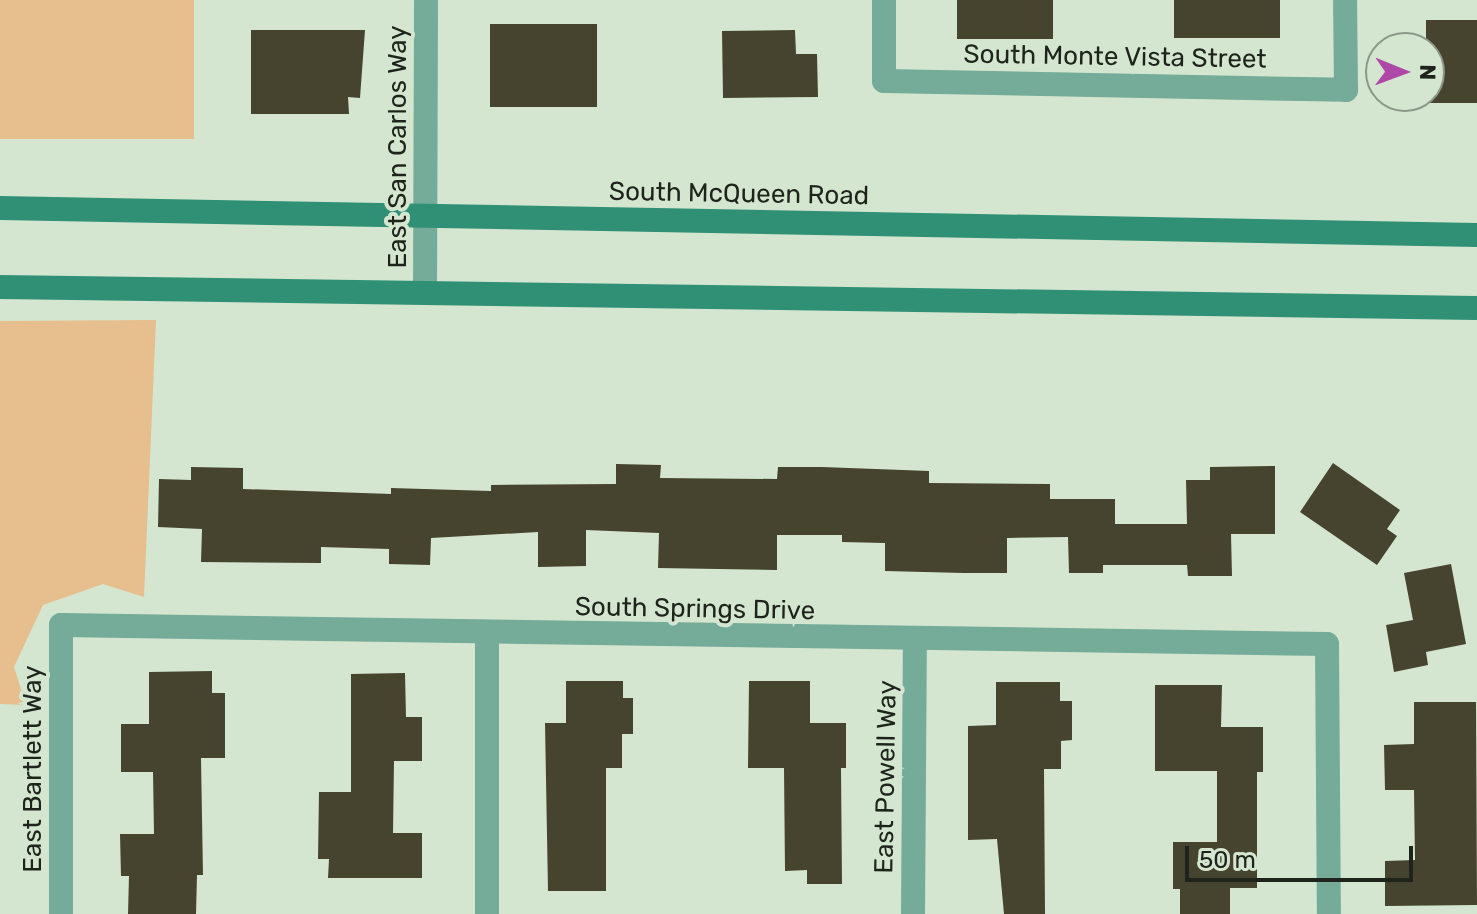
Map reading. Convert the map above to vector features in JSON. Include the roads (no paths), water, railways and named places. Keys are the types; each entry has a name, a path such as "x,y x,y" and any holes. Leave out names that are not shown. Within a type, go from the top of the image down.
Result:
{"main road":[{"name":"South McQueen Road","path":"0,208 1477,235"},
{"path":"0,287 1477,308"}],"street":[{"name":"East San Carlos Way","path":"425,293 426,0"},
{"name":"South Monte Vista Street","path":"884,0 884,81 1346,90 1345,0"},
{"name":"South Springs Drive","path":"61,625 915,641 1327,644 1329,914"},
{"name":"East Bartlett Way","path":"61,625 61,914"},
{"path":"487,634 487,914"},
{"name":"East Powell Way","path":"913,914 915,641"}]}
